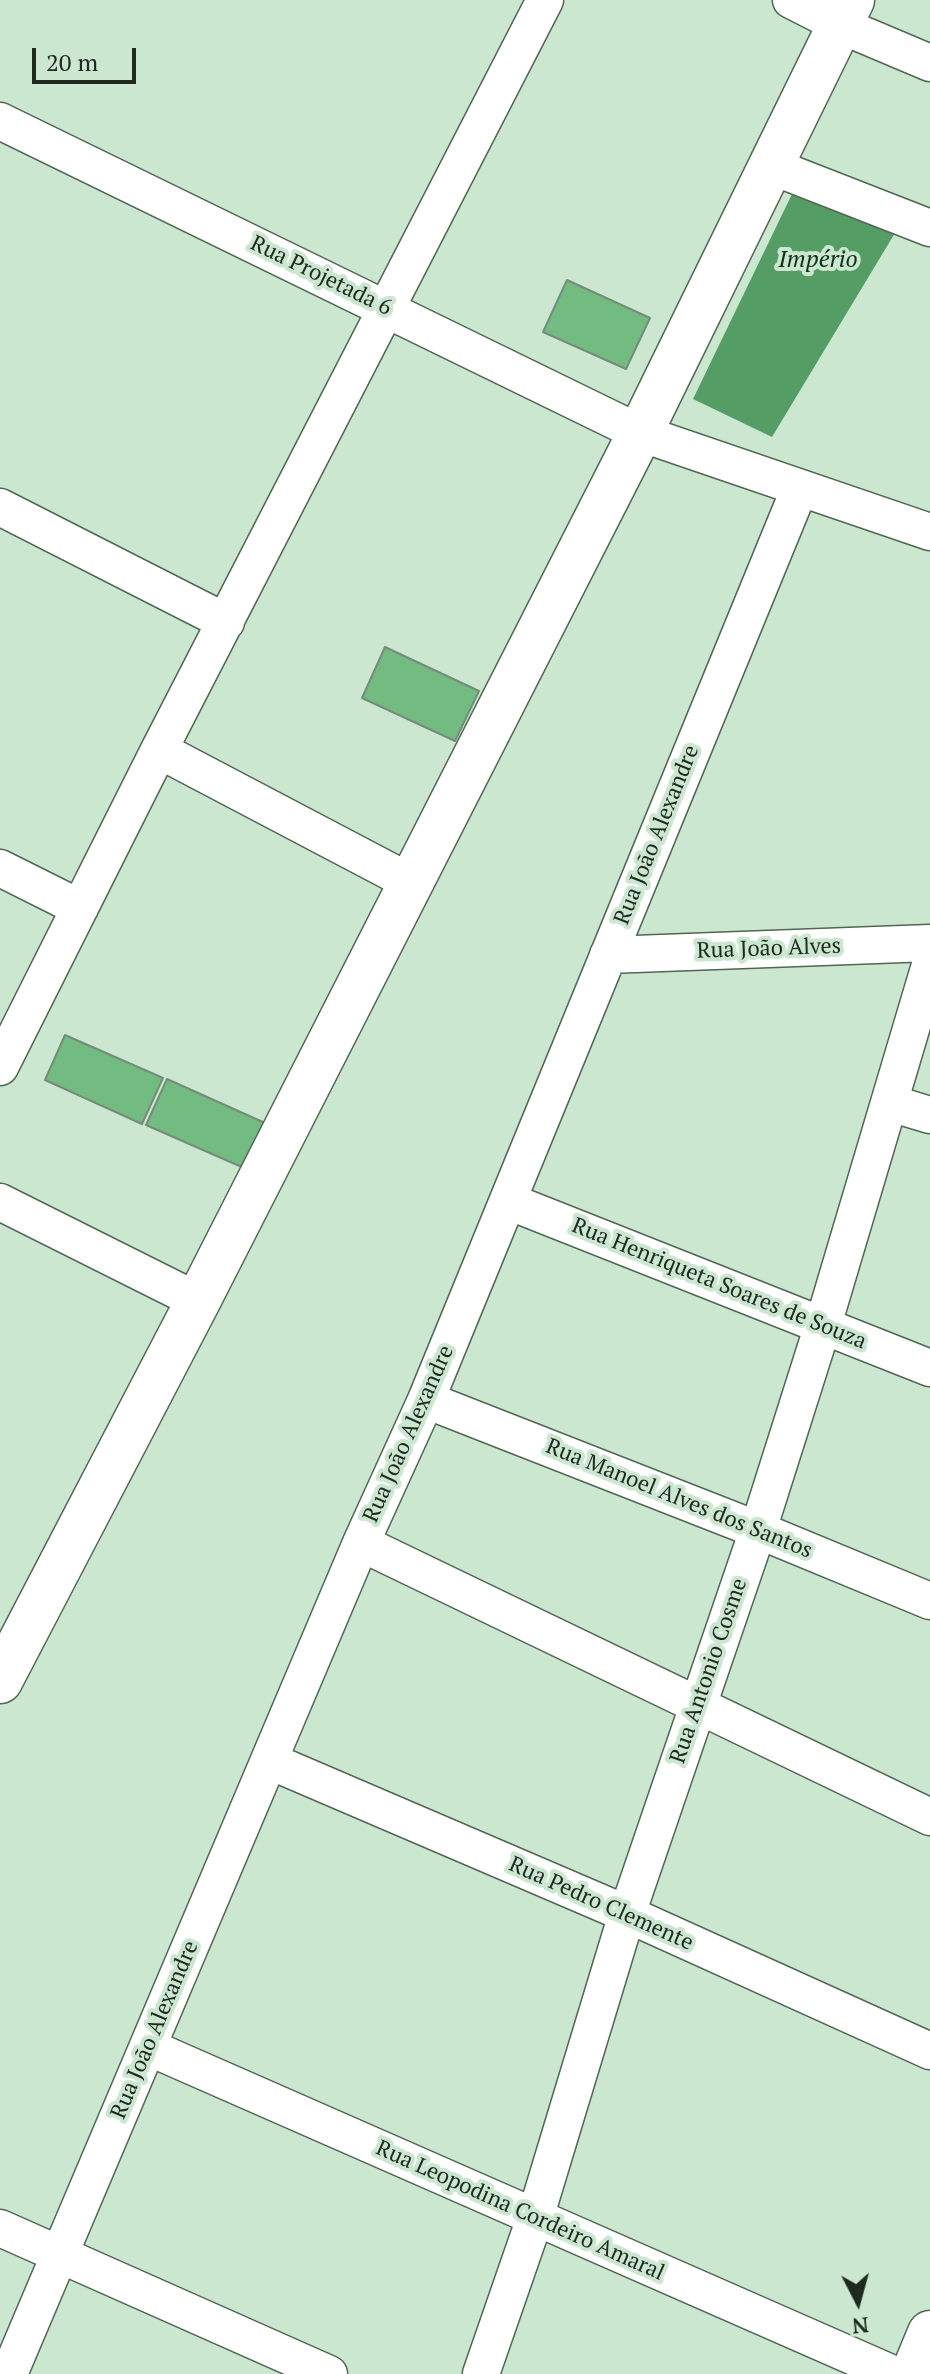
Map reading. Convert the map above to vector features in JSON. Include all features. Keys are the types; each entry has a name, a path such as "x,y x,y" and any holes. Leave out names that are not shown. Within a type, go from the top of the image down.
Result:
{"street":[{"path":"0,1067 159,750 545,0"},
{"path":"791,0 846,12 930,63"},
{"path":"0,1681 198,1301 640,433 846,12"},
{"name":"Rua Projetada 6","path":"0,121 640,433 799,490 930,532"},
{"path":"771,166 930,228"},
{"name":"Rua João Alexandre","path":"9,2374 361,1543 426,1400 799,490"},
{"path":"0,507 226,622"},
{"path":"159,750 410,882"},
{"path":"0,868 80,908"},
{"name":"Rua João Alves","path":"608,955 930,943"},
{"name":"Rua Antonio Cosme","path":"481,2374 535,2218 627,1914 758,1530 823,1325 930,965"},
{"path":"890,1103 930,1115"},
{"name":"Rua Henriqueta Soares de Souza","path":"508,1201 930,1368"},
{"path":"0,1202 198,1301"},
{"name":"Rua Manoel Alves dos Santos","path":"426,1400 930,1601"},
{"path":"361,1543 930,1817"},
{"name":"Rua Pedro Clemente","path":"270,1761 627,1914 930,2051"},
{"name":"Rua Leopodina Cordeiro Amaral","path":"148,2047 893,2374"},
{"path":"0,2228 329,2374"},
{"path":"913,2374 930,2333"}],"water":[{"name":"Império","path":"793,192 895,233 772,437 693,399"}],"building":[{"path":"567,280 650,318 626,369 543,332"},
{"path":"385,647 479,691 455,741 362,698"},
{"path":"65,1035 163,1078 142,1124 45,1080"},
{"path":"167,1079 265,1123 244,1168 146,1125"}]}
